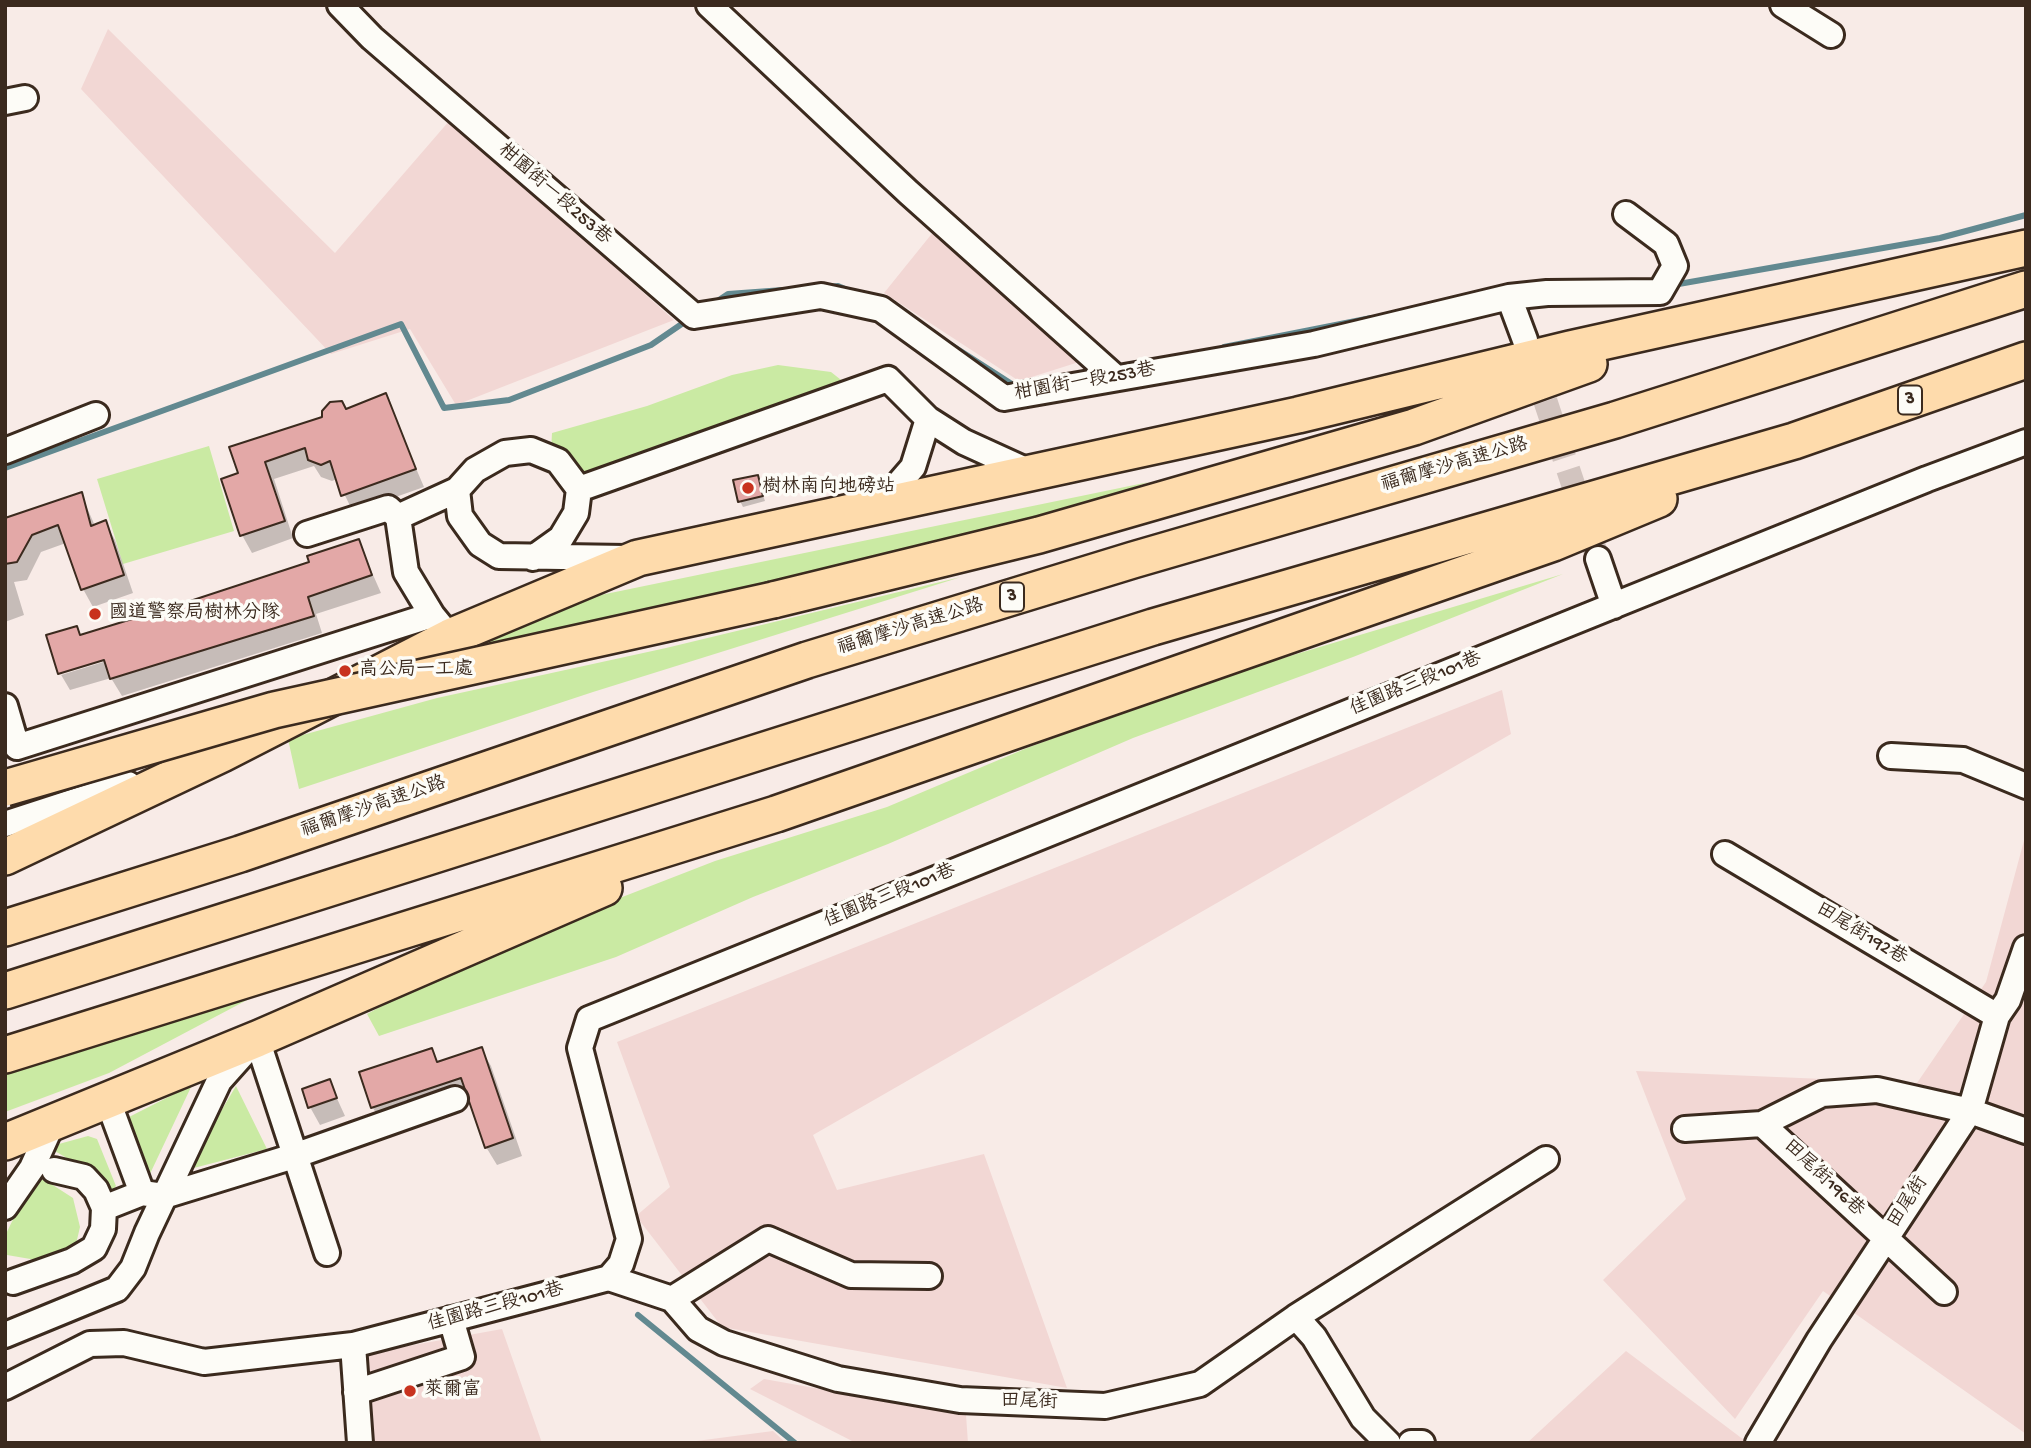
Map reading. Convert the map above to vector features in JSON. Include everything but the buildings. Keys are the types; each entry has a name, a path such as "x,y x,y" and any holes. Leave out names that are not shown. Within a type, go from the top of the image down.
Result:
{"highway":[{"path":"5,857 222,754 441,626 638,558 1032,473 2026,248"},
{"name":"福爾摩沙高速公路","path":"5,928 240,854 807,660 1133,560 1615,419 2026,289"},
{"path":"5,788 274,710 773,600 1039,535 1414,427 1594,363 1786,302"},
{"name":"3","path":"5,991 1153,627 1503,523 1794,441 2026,360"},
{"path":"5,1055 776,814 1553,543 1794,441"},
{"path":"5,1142 52,1125 257,1038 776,814"}],"street":[{"name":"柑園街一段253巷","path":"340,5 372,38 694,316 821,296 881,309 1004,398 1314,344 1509,298 1547,293 1660,292 1675,266 1666,244 1626,214"},
{"path":"709,5 908,192 1115,377"},
{"path":"1783,5 1831,35"},
{"path":"1509,298 1525,340"},
{"path":"579,489 888,379 928,419 964,442 1032,473"},
{"path":"5,451 96,415"},
{"path":"881,505 913,467 928,419"},
{"name":"佳園路三段101巷","path":"5,1387 90,1344 124,1343 204,1362 354,1345 609,1278 621,1264 629,1239 580,1048 589,1019 2026,442"},
{"path":"398,517 457,491 475,470 505,453 531,450 558,461 579,489 576,513 561,538 533,558"},
{"path":"457,491 460,516 480,544 499,556 638,558"},
{"path":"5,706 17,747 441,626 407,572 398,517 388,508 307,534"},
{"path":"1598,559 1614,606"},
{"path":"5,824 222,754"},
{"path":"1891,756 1963,760 2026,786"},
{"name":"田尾街192巷","path":"1725,854 2010,1008"},
{"name":"田尾街","path":"1758,1443 1819,1340 1970,1111 2010,1008 2026,948"},
{"path":"257,1038 327,1253"},
{"path":"5,1335 117,1289 133,1268 153,1194 219,1081 257,1038"},
{"path":"1685,1129 1741,1122 1762,1124 1822,1094 1877,1090 1970,1111 2026,1131"},
{"path":"104,1208 294,1156 456,1099"},
{"path":"108,1101 153,1194"},
{"name":"田尾街196巷","path":"1762,1124 1944,1292"},
{"path":"5,1207 32,1168 52,1125"},
{"name":"田尾街","path":"672,1299 698,1329 724,1343 838,1379 960,1400 1105,1406 1200,1384 1296,1317 1546,1159"},
{"path":"13,1282 72,1261 94,1248 103,1229 104,1208 96,1191 84,1177 54,1170"},
{"path":"609,1278 672,1299 768,1239 851,1275 929,1276"},
{"path":"1296,1317 1314,1337 1363,1418 1388,1443"},
{"path":"356,1392 462,1357 451,1319"},
{"path":"354,1345 360,1443"},
{"path":"1411,1443 1422,1443"}],"shaded area":[{"path":"108,29 335,253 450,120 674,320 456,405 410,329 331,354 81,89"},
{"path":"934,231 1079,362 1019,381 884,293"},
{"path":"1502,690 1511,734 813,1135 837,1190 984,1154 1067,1388 722,1327 636,1216 670,1187 617,1042"},
{"path":"2026,833 2026,1434 1823,1291 1735,1419 1603,1280 1686,1199 1636,1071 1917,1083 1986,982"},
{"path":"502,1329 542,1443 371,1443 364,1354"},
{"path":"1626,1351 1748,1443 1527,1443"},
{"path":"764,1379 966,1415 968,1443 856,1443 750,1389"},
{"path":"773,1431 786,1443 681,1443"}],"green space":[{"path":"778,365 831,372 850,387 583,478 551,451 552,433 647,406 732,375"},
{"path":"209,446 234,531 123,564 97,479"},
{"path":"1149,482 1007,532 437,660 557,604"},
{"path":"1563,574 1353,657 1133,738 616,957 379,1036 367,1014 421,985 594,908 715,861 887,807 1027,748 1210,680"},
{"path":"961,577 593,692 299,789 288,739 437,698 666,648"},
{"path":"249,999 109,1073 5,1112 5,1074 144,1028"},
{"path":"192,1085 148,1178 129,1117"},
{"path":"236,1086 267,1149 186,1170"},
{"path":"88,1136 97,1139 116,1186 107,1196 94,1174 48,1147"},
{"path":"32,1180 45,1180 73,1198 80,1227 76,1244 42,1261 7,1255 5,1258 5,1236"}],"waterway":[{"path":"1673,285 1940,238 2026,215"},
{"path":"829,287 838,286 852,292"},
{"path":"713,304 728,294 783,290"},
{"path":"1224,347 1371,318"},
{"path":"5,468 401,324 444,408 509,400 651,345 689,319"},
{"path":"951,345 1018,388"},
{"path":"638,1315 795,1443"}],"tunnel":[{"path":"1534,367 1598,559"}],"place":[{"name":"樹林南向地磅站","path":"748,488"},
{"name":"國道警察局樹林分隊","path":"95,614"},
{"name":"高公局一工處","path":"345,671"},
{"name":"萊爾富","path":"410,1391"}]}
